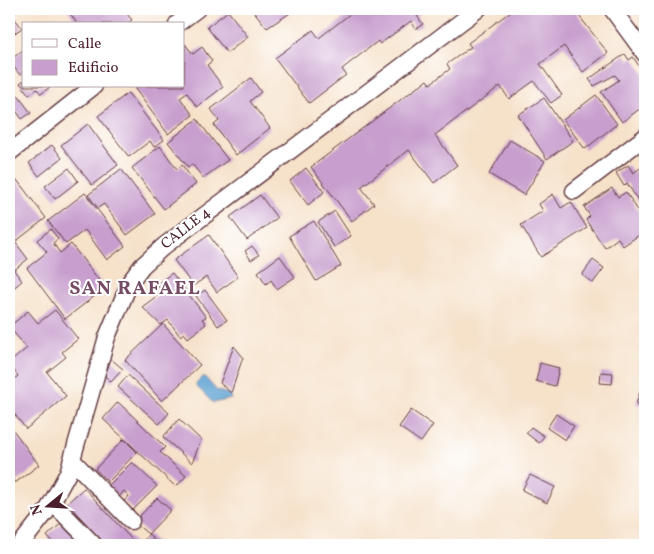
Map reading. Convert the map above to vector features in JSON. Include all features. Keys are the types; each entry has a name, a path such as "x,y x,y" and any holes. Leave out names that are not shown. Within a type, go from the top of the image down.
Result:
{"street":[{"path":"180,22 197,9"},
{"name":"CALLE 4","path":"20,545 52,502 72,460 85,409 113,319 130,282 142,266 164,246 478,9"},
{"path":"612,9 645,54"},
{"path":"9,153 91,88"},
{"path":"574,191 645,137"},
{"path":"72,460 131,521"},
{"path":"52,502 94,545"}],"water":[{"path":"204,376 216,390 231,395 231,399 213,403 195,385"}],"building":[{"path":"9,9 20,9 12,15 22,28 9,37"},
{"path":"67,9 123,9 132,20 130,22 76,22"},
{"path":"252,9 286,9 290,13 267,28"},
{"path":"353,9 427,9 417,16 423,24 416,29 411,21 380,44 378,41 342,69 346,75 309,103 275,58 313,30 319,38 355,10"},
{"path":"514,9 580,9 576,12 608,53 583,72 564,46 540,64 562,95 551,103 534,81 509,99 500,86 435,135 457,165 434,183 409,150 361,187 374,204 352,221 311,167 427,80 430,84 450,69 447,64 471,47 468,43"},
{"path":"228,11 248,37 227,53 207,27"},
{"path":"185,44 193,54 202,47 212,61 207,65 223,87 197,107 187,93 180,98 193,115 168,134 135,89 185,88"},
{"path":"22,51 22,74 20,75 9,61"},
{"path":"625,54 629,60 633,57 645,75 645,105 622,122 601,92 619,80 615,75 594,86 589,79"},
{"path":"251,78 261,92 250,101 270,128 236,155 214,125 219,121 211,109"},
{"path":"11,86 31,113 22,119 9,101 9,88"},
{"path":"24,88 48,88 41,94 37,89 29,95"},
{"path":"128,93 164,140 154,147 150,141 129,157 98,116"},
{"path":"596,95 617,124 585,149 563,120"},
{"path":"544,98 573,141 547,159 518,115"},
{"path":"197,119 228,160 203,178 192,164 188,167 168,142"},
{"path":"88,124 118,165 92,185 61,145"},
{"path":"510,140 545,161 524,195 489,174"},
{"path":"52,145 62,158 39,176 29,163"},
{"path":"160,146 177,169 182,165 196,184 164,209 132,168"},
{"path":"628,165 633,173 645,165 645,212 627,183 624,186 616,173"},
{"path":"69,168 78,181 55,199 45,186"},
{"path":"306,168 324,192 308,205 290,181"},
{"path":"121,169 155,214 127,235 104,204 98,208 88,195"},
{"path":"17,180 46,218 15,242 28,259 14,270 22,281 11,290 9,288 9,186"},
{"path":"612,188 618,197 626,192 645,221 645,231 623,246 618,238 605,248 586,220 590,216 584,207"},
{"path":"85,193 125,246 107,260 85,230 66,244 48,221"},
{"path":"553,194 561,208 571,202 587,228 541,257 521,225 543,211 539,204"},
{"path":"260,195 277,218 247,240 230,217"},
{"path":"335,211 351,236 334,247 318,222"},
{"path":"314,221 341,266 316,281 289,236"},
{"path":"51,229 58,239 53,243 60,253 71,244 105,288 65,319 27,268 47,252 37,240"},
{"path":"209,235 238,277 217,292 206,277 193,286 174,260"},
{"path":"252,246 259,255 251,260 245,251"},
{"path":"280,256 295,277 277,289 271,280 266,284 258,272"},
{"path":"593,260 604,268 593,283 582,275"},
{"path":"172,273 206,317 202,319 206,324 188,338 184,333 180,336 168,320 161,325 142,307 162,292 157,284"},
{"path":"205,290 227,320 218,326 196,296"},
{"path":"55,310 78,339 62,352 66,357 47,372 66,396 26,429 9,407 9,384 18,376 9,363 27,348 9,327 28,311 38,323"},
{"path":"163,324 200,365 162,401 125,360"},
{"path":"234,346 243,357 231,393 220,383"},
{"path":"111,359 123,369 111,382 105,376"},
{"path":"540,363 559,368 555,386 536,381"},
{"path":"601,372 613,373 612,384 600,383"},
{"path":"128,375 169,413 159,424 118,387"},
{"path":"641,389 645,390 645,407 636,404"},
{"path":"118,402 165,447 160,452 186,476 176,487 103,419"},
{"path":"411,410 433,425 421,442 399,427"},
{"path":"556,414 574,426 565,440 547,428"},
{"path":"179,419 201,440 192,463 163,437"},
{"path":"11,427 39,465 15,483 9,474 9,428"},
{"path":"531,427 544,436 539,443 526,433"},
{"path":"124,439 137,452 108,482 95,469"},
{"path":"132,462 157,486 133,510 124,501 129,496 124,491 119,497 108,486"},
{"path":"530,475 555,487 547,503 522,490"},
{"path":"84,488 137,545 106,545 67,503"},
{"path":"157,498 171,510 148,534 134,522"},
{"path":"64,521 85,545 55,545 47,536"},
{"path":"149,534 159,545 140,545"}],"district":[{"name":"SAN RAFAEL","path":"135,289"}]}
